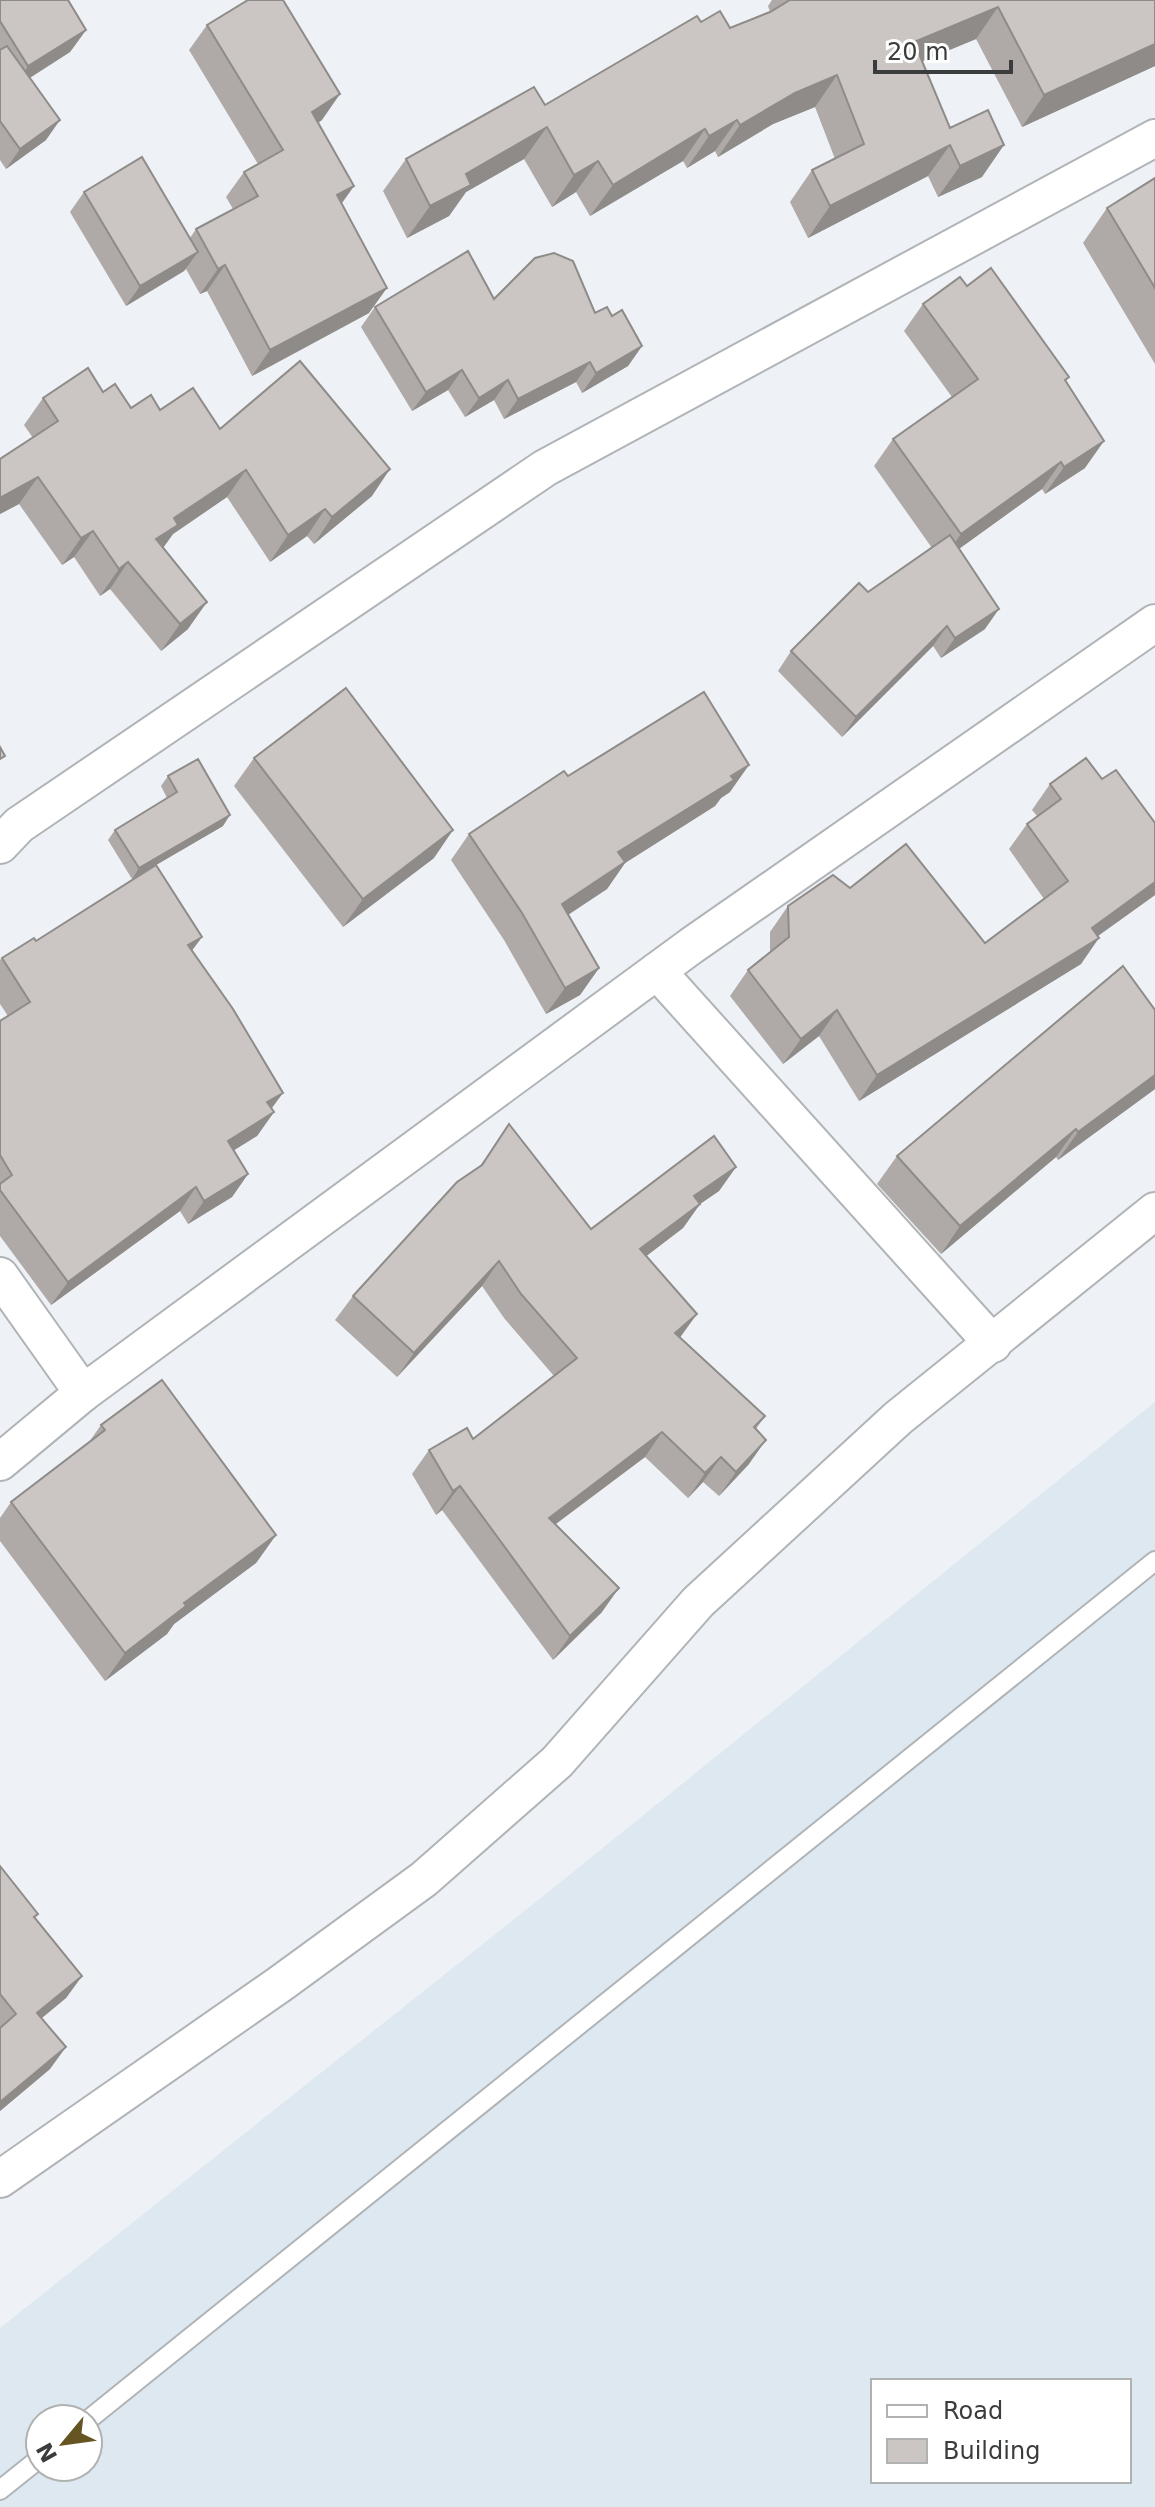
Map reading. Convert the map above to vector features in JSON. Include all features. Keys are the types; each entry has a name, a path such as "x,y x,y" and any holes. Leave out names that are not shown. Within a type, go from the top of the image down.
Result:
{"street":[{"path":"0,845 19,825 545,468 1155,138"},
{"path":"0,1462 83,1393 657,971 1155,623"},
{"path":"657,971 993,1344"},
{"path":"0,2179 424,1879 557,1762 698,1602 898,1418 1155,1211"},
{"path":"0,1276 83,1393"}],"lane":[{"path":"104,2407 1155,1561"},
{"path":"0,2490 24,2471"}],"shaded area":[{"path":"1155,1402 1155,2507 0,2507 0,2328 552,1889"}],"building":[{"path":"0,0 68,0 86,30 28,66 0,21"},
{"path":"248,0 283,0 340,94 312,112 354,186 337,195 387,288 270,350 225,265 218,269 196,229 258,196 244,172 283,150 207,25"},
{"path":"790,0 1155,0 1155,44 1044,95 998,7 914,42 950,128 988,110 1004,145 960,166 950,145 830,206 812,170 864,144 837,75 795,93 740,125 737,120 709,136 705,129 613,185 598,161 574,175 547,127 466,174 471,185 430,206 406,159 534,87 545,105 697,16 701,22 720,11 730,28 770,12"},
{"path":"7,46 60,120 20,149 0,121 0,50"},
{"path":"142,157 198,252 140,286 84,192"},
{"path":"1155,178 1155,288 1107,208"},
{"path":"468,251 494,299 535,258 554,253 573,261 595,313 607,307 612,316 622,310 642,346 596,373 590,362 518,399 508,380 479,398 462,370 426,392 375,307"},
{"path":"991,268 1069,377 1065,380 1104,441 1064,467 1061,462 961,534 893,439 978,379 923,304 960,277 967,286"},
{"path":"300,361 390,469 332,517 325,509 288,535 246,470 174,518 178,525 156,539 207,602 180,624 128,562 119,569 93,531 81,538 38,477 0,498 0,459 58,421 43,398 88,368 103,392 115,384 131,408 151,395 160,410 193,388 220,429"},
{"path":"950,535 999,609 955,638 947,626 856,717 791,651 859,583 868,592"},
{"path":"346,688 453,830 363,899 254,758"},
{"path":"704,692 749,765 731,776 734,780 618,852 625,862 562,904 599,968 565,988 522,913 469,834 564,771 568,776"},
{"path":"1086,758 1102,779 1116,770 1155,823 1155,882 1092,928 1099,938 877,1075 837,1010 801,1039 748,970 789,937 788,906 833,875 850,888 906,844 985,943 1068,881 1027,824 1061,799 1050,784"},
{"path":"198,759 230,815 139,868 115,830 177,792 168,776"},
{"path":"156,865 202,937 188,945 233,1009 283,1093 267,1102 274,1112 228,1141 248,1174 204,1201 196,1187 68,1282 0,1190 0,1184 12,1175 0,1155 0,1021 30,1002 2,958 34,938 36,941"},
{"path":"1123,966 1155,1010 1155,1075 1078,1132 1076,1129 960,1226 897,1156"},
{"path":"509,1124 591,1229 714,1136 736,1167 694,1196 700,1204 640,1249 697,1314 675,1333 765,1416 754,1427 766,1440 736,1472 721,1457 705,1473 662,1432 549,1518 619,1588 570,1636 460,1486 453,1491 429,1450 467,1428 473,1439 577,1358 521,1294 499,1261 414,1353 353,1296 457,1182 482,1165"},
{"path":"162,1380 276,1535 184,1603 186,1606 125,1653 11,1502 105,1430 101,1425"},
{"path":"0,1866 38,1914 34,1917 82,1976 37,2013 66,2047 0,2102 0,2028 16,2014 0,1994"}]}
